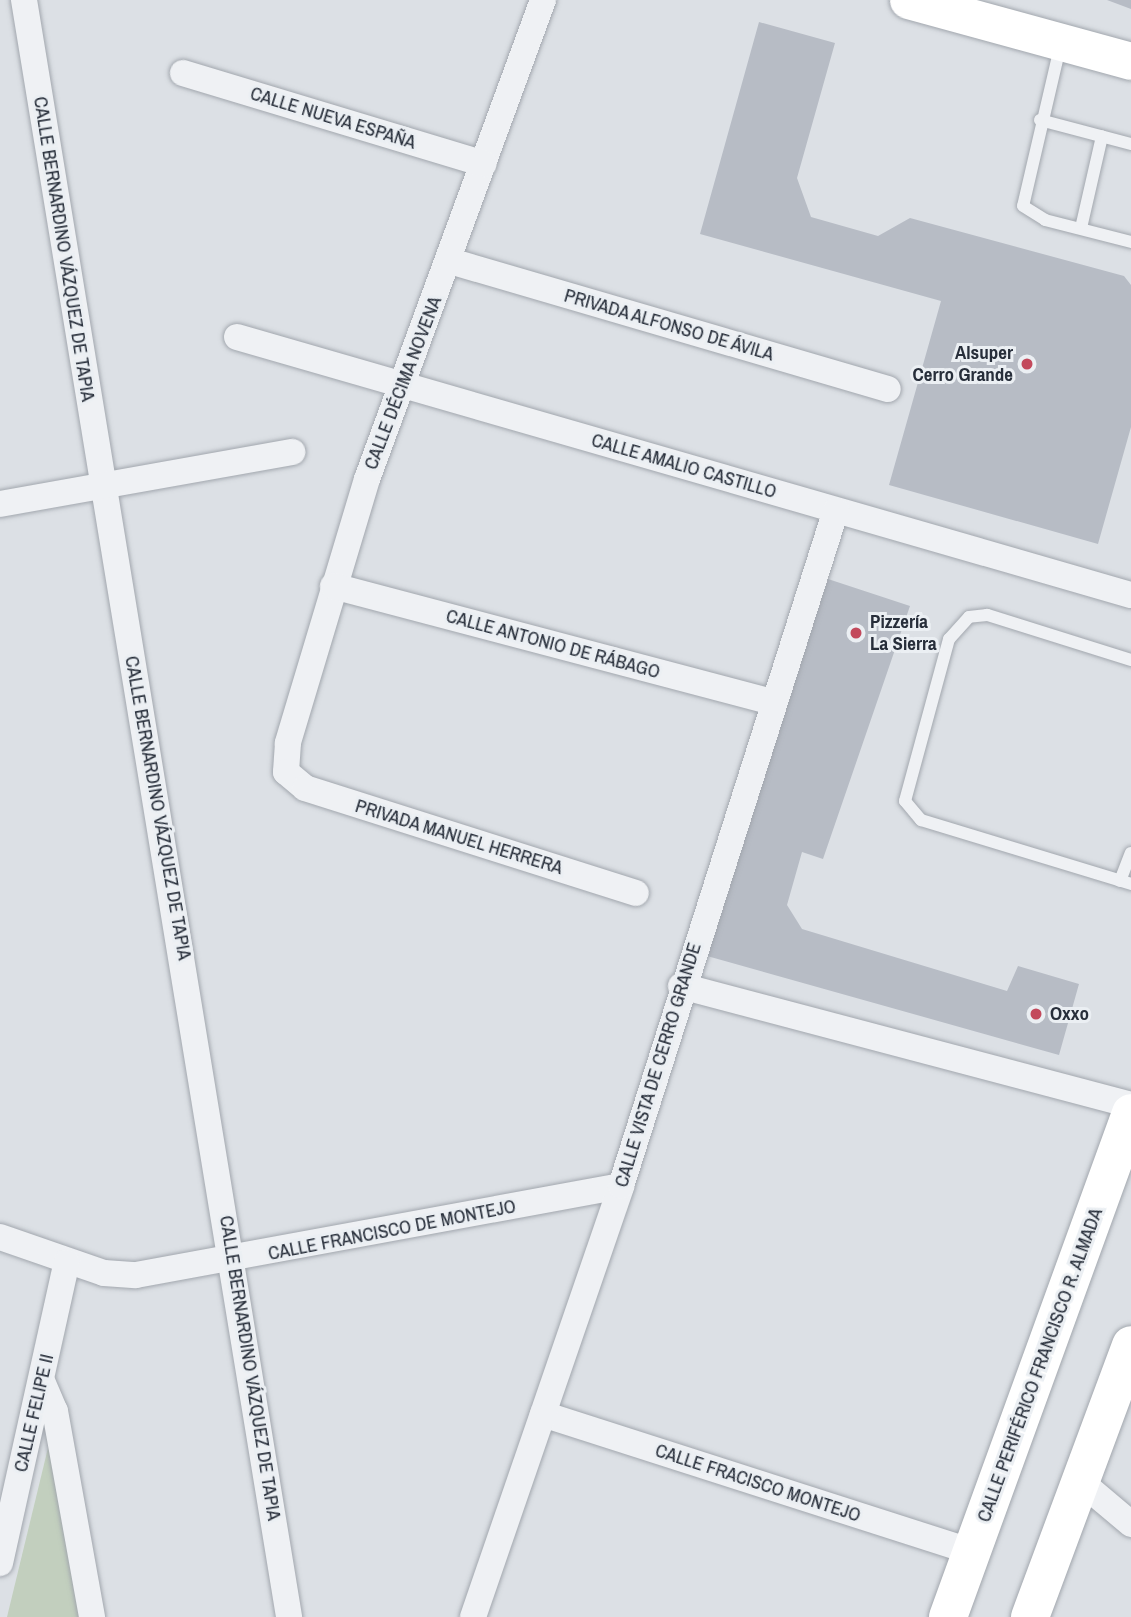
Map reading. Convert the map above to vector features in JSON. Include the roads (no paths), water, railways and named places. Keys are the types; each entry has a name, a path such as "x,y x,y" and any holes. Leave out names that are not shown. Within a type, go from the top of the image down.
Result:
{"highway":[{"name":"CALLE PERIFÉRICO FRANCISCO R. ALMADA","path":"948,1617 1131,1113"},
{"path":"1030,1617 1131,1345"}],"main road":[{"path":"908,0 1131,61"}],"street":[{"name":"CALLE BERNARDINO VÁZQUEZ DE TAPIA","path":"24,0 234,1261 289,1617"},
{"name":"CALLE DÉCIMA NOVENA","path":"286,772 333,586 399,384 450,261 543,0"},
{"name":"CALLE NUEVA ESPAÑA","path":"183,73 484,164"},
{"name":"PRIVADA ALFONSO DE ÁVILA","path":"450,261 888,389"},
{"name":"CALLE AMALIO CASTILLO","path":"237,337 1131,595"},
{"path":"0,504 292,452"},
{"name":"CALLE VISTA DE CERRO GRANDE","path":"473,1617 621,1186 681,986 835,510"},
{"name":"CALLE ANTONIO DE RÁBAGO","path":"333,586 773,702"},
{"name":"PRIVADA MANUEL HERRERA","path":"286,772 305,788 636,892"},
{"path":"681,986 1131,1105"},
{"name":"CALLE FRANCISCO DE MONTEJO","path":"0,1237 67,1262 136,1275 234,1261 621,1186"},
{"name":"CALLE FELIPE II","path":"0,1563 67,1262"},
{"path":"42,1381 55,1411 92,1617"},
{"name":"CALLE FRACISCO MONTEJO","path":"543,1414 973,1552"},
{"path":"1080,1481 1131,1524"}],"lane":[{"path":"1062,40 1040,120 1023,205 1045,220 1131,242"},
{"path":"1040,120 1131,144"},
{"path":"1081,228 1102,136"},
{"path":"1131,660 987,615 969,617 950,639 906,785 905,801 921,820 1126,883 1131,853"}],"place":[{"name":"Alsuper Cerro Grande","path":"1027,364"},
{"name":"Pizzería La Sierra","path":"856,633"},
{"name":"Oxxo","path":"1036,1014"}]}
